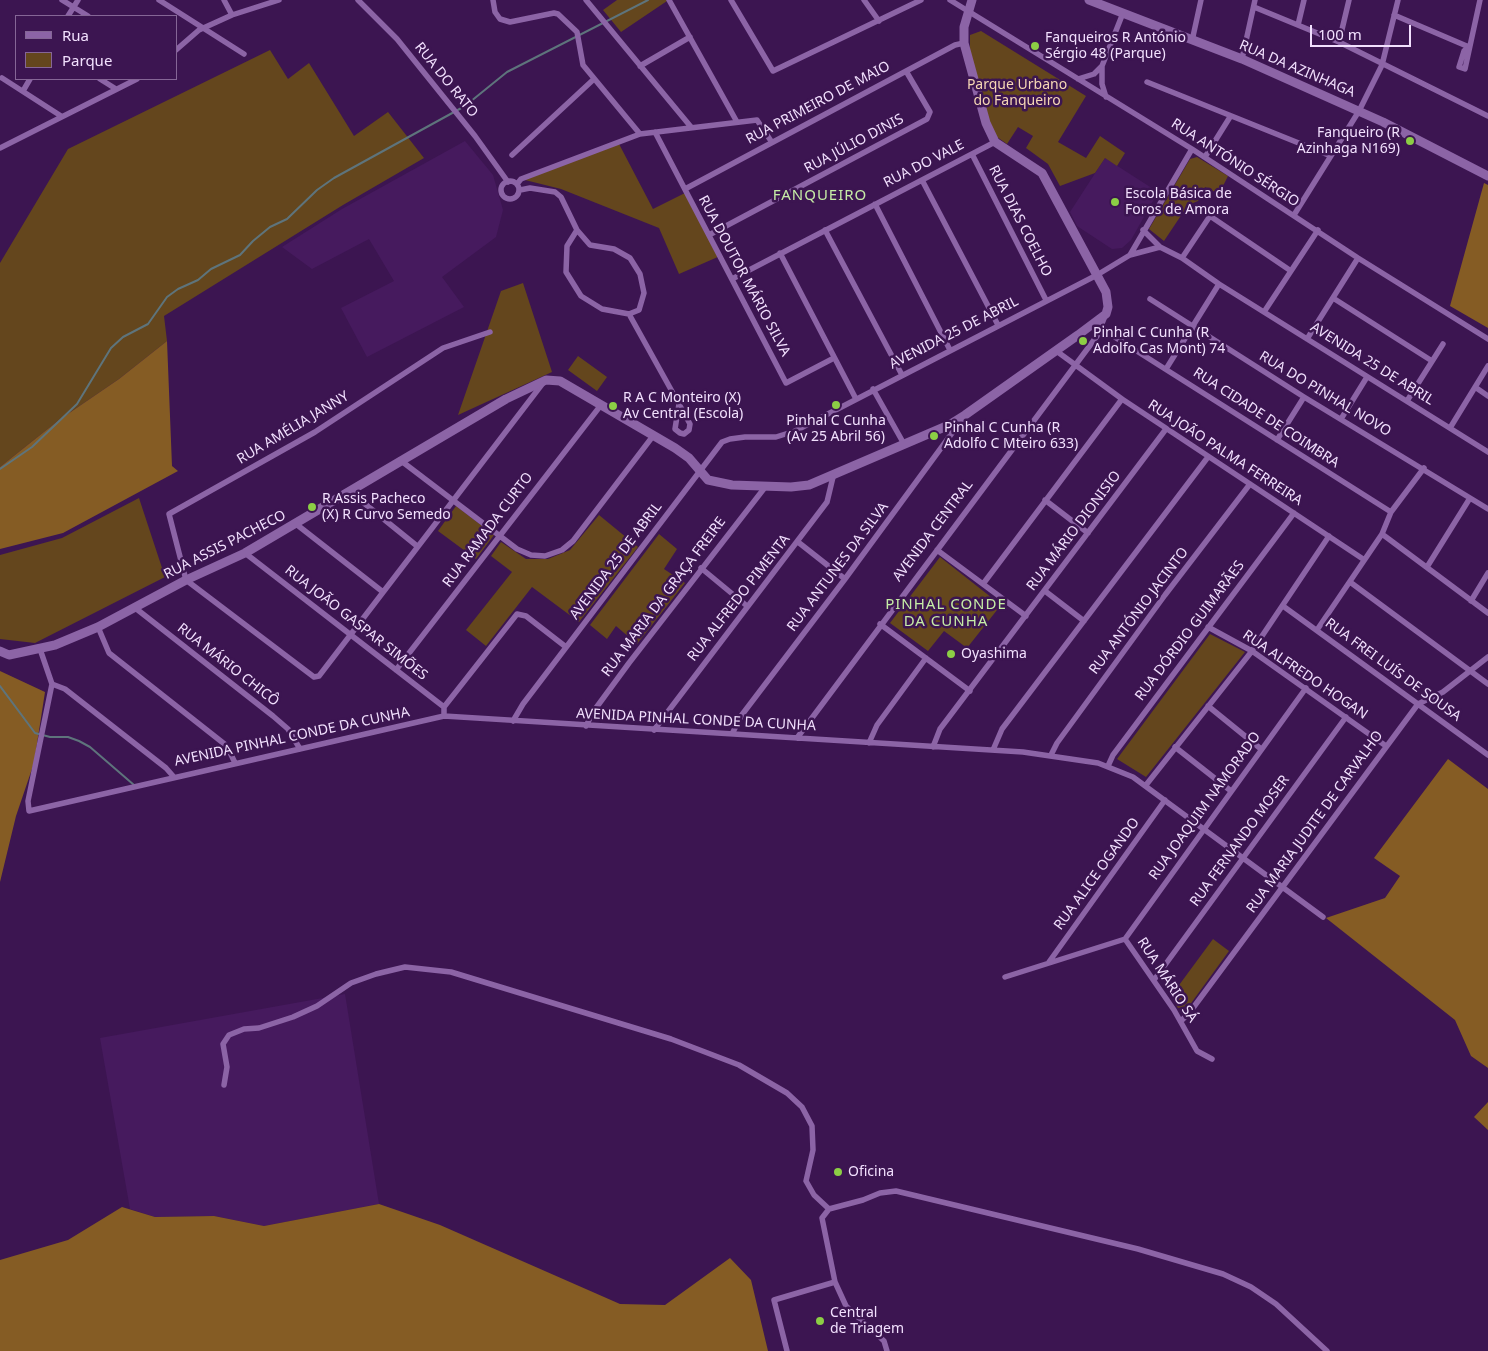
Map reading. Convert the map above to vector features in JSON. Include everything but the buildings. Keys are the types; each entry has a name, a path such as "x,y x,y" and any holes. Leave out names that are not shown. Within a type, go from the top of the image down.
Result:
{"street":[{"path":"62,0 86,15"},
{"path":"69,15 78,0"},
{"path":"159,0 244,54"},
{"path":"224,0 232,15"},
{"path":"178,48 203,28 232,15 279,0"},
{"name":"RUA DO RATO","path":"358,0 397,39 475,136 508,182"},
{"path":"493,0 495,12 500,19 510,22 554,12 558,14 577,32 580,57 583,65 640,134"},
{"path":"586,0 691,128"},
{"path":"669,0 737,122"},
{"path":"731,0 773,71 921,0"},
{"path":"864,0 878,20"},
{"name":"RUA ANTÓNIO SÉRGIO","path":"950,0 1205,157 1358,258 1488,339"},
{"path":"972,0 968,10 964,43 981,108 995,142 1042,172 1097,275 1108,300 1102,328"},
{"name":"RUA DA AZINHAGA","path":"1090,0 1242,59 1359,111 1488,176"},
{"path":"1192,40 1201,0"},
{"path":"1242,59 1255,0"},
{"path":"1298,25 1304,0"},
{"path":"1339,42 1349,0"},
{"path":"1294,215 1359,111 1382,65 1398,0"},
{"path":"1394,15 1469,47 1480,0"},
{"path":"1254,7 1339,42 1488,116"},
{"path":"1106,97 1102,84 1102,66 1123,13"},
{"path":"640,66 690,37"},
{"name":"RUA PRIMEIRO DE MAIO","path":"685,188 954,45 964,43"},
{"path":"1078,78 1094,74 1102,66"},
{"name":"RUA JÚLIO DINIS","path":"709,235 900,134 930,115 928,108 906,71"},
{"path":"2,78 61,116"},
{"path":"512,155 594,79"},
{"path":"23,92 29,80"},
{"path":"102,80 116,89"},
{"path":"0,148 135,80"},
{"path":"1147,82 1230,117 1331,156"},
{"path":"1205,157 1230,117"},
{"path":"577,230 567,246 566,272 581,296 602,309 629,314 639,310 644,293 640,274 630,258 614,249 590,244 577,230 562,196 555,192 518,187 508,182 501,188 501,194 506,199 512,200 518,196 518,187 521,178 640,134 757,120 771,141"},
{"name":"RUA DOUTOR MÁRIO SILVA","path":"656,132 786,382 834,358"},
{"name":"RUA DO VALE","path":"732,279 995,142"},
{"path":"1130,255 1192,149"},
{"name":"RUA DIAS COELHO","path":"972,154 1046,300"},
{"path":"922,180 998,325"},
{"path":"875,204 950,350"},
{"path":"1182,258 1210,216 1291,270"},
{"path":"825,230 902,375"},
{"path":"1143,230 1160,248"},
{"path":"1264,312 1318,230"},
{"name":"AVENIDA 25 DE ABRIL","path":"513,721 522,704 725,440 745,437 776,437 794,430 1097,275 1130,255 1160,248 1182,258 1219,284 1488,452"},
{"path":"780,253 856,399"},
{"path":"1307,339 1358,258"},
{"path":"1166,369 1219,284"},
{"path":"1333,298 1432,361"},
{"name":"RUA DO PINHAL NOVO","path":"1150,299 1304,397 1424,468 1488,509"},
{"path":"629,314 679,404 690,424 690,428 684,434 675,429 679,404"},
{"path":"186,580 314,676 319,676 546,380 560,381 689,458 708,480 718,483 802,486 833,477 948,425 965,415 1106,314"},
{"name":"AVENIDA CENTRAL","path":"797,738 1102,328"},
{"name":"RUA CIDADE DE COIMBRA","path":"1102,328 1391,512"},
{"name":"RUA AMÉLIA JANNY","path":"186,580 169,514 315,432 443,348 490,332"},
{"path":"1407,401 1443,344"},
{"name":"RUA JOÃO PALMA FERREIRA","path":"1055,350 1122,400 1363,559"},
{"path":"1450,428 1488,366"},
{"path":"1341,419 1367,376"},
{"name":"RUA ASSIS PACHECO","path":"0,651 9,655 40,649 55,645 98,627 186,580 245,553 506,399 546,380"},
{"path":"1475,387 1488,396"},
{"path":"873,389 904,444"},
{"path":"1277,440 1304,397"},
{"path":"983,584 1122,400"},
{"name":"RUA RAMADA CURTO","path":"396,670 601,405"},
{"name":"RUA ANTUNES DA SILVA","path":"732,734 741,716 845,579 965,415"},
{"name":"RUA MÁRIO DIONISIO","path":"934,747 940,729 1166,429"},
{"path":"400,460 455,500 499,536 531,555 545,556 562,550 573,541 653,436"},
{"path":"993,750 1002,729 1208,457"},
{"path":"1317,630 1350,582 1363,559 1382,534 1391,512 1424,468"},
{"name":"RUA ALFREDO PIMENTA","path":"654,730 827,502 833,477"},
{"name":"RUA ANTÓNIO JACINTO","path":"1051,754 1056,744 1165,594 1250,484"},
{"name":"RUA MARIA DA GRAÇA FREIRE","path":"586,726 592,712 766,486"},
{"path":"349,491 417,546"},
{"path":"1426,567 1470,498"},
{"path":"1045,500 1088,533"},
{"name":"RUA DÓRDIO GUIMARÃES","path":"1108,766 1113,755 1294,513"},
{"path":"296,524 383,592"},
{"path":"1382,534 1488,613"},
{"path":"1146,785 1252,651 1329,536"},
{"path":"798,542 845,579"},
{"path":"937,550 1026,616"},
{"name":"RUA JOÃO GASPAR SIMÕES","path":"245,553 444,707"},
{"path":"701,568 747,606"},
{"path":"1471,601 1488,573"},
{"path":"1350,582 1488,684"},
{"path":"1045,591 1084,621"},
{"name":"RUA FREI LUÍS DE SOUSA","path":"1283,606 1488,755"},
{"name":"RUA MÁRIO CHICÔ","path":"134,607 273,716 288,730 300,749"},
{"path":"444,716 444,707 517,614 526,616 566,647"},
{"path":"880,624 970,691"},
{"name":"RUA ALFREDO HOGAN","path":"1208,626 1252,651 1386,746"},
{"path":"98,627 109,652 226,746 235,762"},
{"path":"40,649 52,684 65,689 166,768 173,776"},
{"name":"RUA MARIA JUDITE DE CARVALHO","path":"1181,1021 1190,1012 1418,704 1435,698 1488,657"},
{"path":"869,743 877,725 926,658"},
{"name":"AVENIDA PINHAL CONDE DA CUNHA","path":"52,684 28,801 29,810 444,716 1051,754 1108,766 1146,785 1323,917"},
{"name":"RUA JOAQUIM NAMORADO","path":"1125,938 1306,688"},
{"path":"1208,706 1261,749"},
{"name":"RUA FERNANDO MOSER","path":"1154,980 1346,717"},
{"path":"1175,747 1231,791"},
{"name":"RUA ALICE OGANDO","path":"1048,962 1165,800"},
{"name":"RUA MÁRIO SÁ","path":"1005,977 1125,938 1181,1021 1197,1051 1212,1059"},
{"path":"224,1085 227,1067 223,1044 229,1035 244,1029 259,1028 293,1017 318,1006 351,983 376,974 405,967 451,972 671,1039 739,1065 787,1093 802,1107 812,1126 813,1150 806,1181 814,1195 829,1209"},
{"path":"887,1351 884,1341 846,1306 835,1282 822,1218 829,1209 896,1190 1138,1249 1223,1274 1252,1287 1276,1304 1327,1351"},
{"path":"787,1351 774,1300 835,1282"}],"shaded area":[{"path":"465,141 493,175 503,210 496,237 442,277 464,307 367,357 341,308 394,281 369,239 312,269 282,247 342,209"},
{"name":"Escola Básica de Foros de Amora","path":"1105,158 1158,192 1131,240 1122,248 1112,249 1077,226 1070,212"},
{"path":"1484,183 1488,185 1488,328 1450,306"},
{"path":"167,341 172,466 178,471 63,533 0,549 0,467 59,420 119,379"},
{"path":"0,671 45,692 34,763 16,816 0,882"},
{"path":"1448,759 1488,789 1488,1068 1471,1056 1455,1020 1326,918 1385,898 1400,876 1374,858"},
{"path":"345,994 379,1204 264,1226 214,1216 155,1217 130,1209 100,1038"},
{"path":"1488,1102 1488,1130 1474,1117"},
{"path":"379,1204 440,1225 620,1304 665,1305 730,1258 751,1280 768,1351 0,1351 0,1260 68,1240 122,1207 155,1217 214,1216 264,1226"}],"green space":[{"path":"617,0 667,1 621,32 603,10"},
{"name":"Parque Urbano do Fanqueiro","path":"981,31 1086,96 1058,142 1086,158 1100,136 1125,153 1117,166 1105,158 1095,173 1060,186 1048,164 1026,148 1033,136 1018,127 1007,144 997,137 990,123 970,51 970,35"},
{"path":"270,50 288,79 309,63 354,136 388,112 424,158 343,205 164,316 167,341 119,379 59,420 0,467 0,263 68,149"},
{"path":"618,142 653,209 687,192 720,256 679,274 659,228 561,189 521,179"},
{"path":"1197,157 1228,176 1219,194 1205,187 1198,201 1188,205 1164,241 1149,229 1190,159"},
{"path":"523,283 552,372 458,415 501,291"},
{"path":"578,356 607,377 597,391 568,370"},
{"path":"139,498 165,577 35,643 0,639 0,555 62,538"},
{"path":"456,506 494,535 476,559 438,531"},
{"path":"599,515 638,547 579,622 532,587 486,646 466,630 512,572 491,556 501,542 526,559 548,559 570,550"},
{"path":"659,534 677,549 664,569 685,583 637,644 616,626 607,639 590,625"},
{"path":"940,557 1001,605 967,648 944,631 928,651 890,623"},
{"path":"1210,634 1245,652 1146,777 1117,759"},
{"path":"1213,939 1229,951 1189,1006 1178,1008 1171,996"}],"waterway":[{"path":"0,469 32,447 77,404 111,348 123,337 148,324 167,297 178,289 198,280 211,269 240,255 270,227 287,219 317,190 334,178 465,106 507,72 648,0"},
{"path":"0,686 35,733 50,737 68,737 79,741 90,747 134,785"}],"place":[{"name":"Fanqueiros R António Sérgio 48 (Parque)","path":"1035,46"},
{"name":"Fanqueiro (R Azinhaga N169)","path":"1410,141"},
{"name":"Escola Básica de Foros de Amora","path":"1115,202"},
{"name":"Pinhal C Cunha (R Adolfo Cas Mont) 74","path":"1083,341"},
{"name":"Pinhal C Cunha (Av 25 Abril 56)","path":"836,405"},
{"name":"R A C Monteiro (X) Av Central (Escola)","path":"613,406"},
{"name":"Pinhal C Cunha (R Adolfo C Mteiro 633)","path":"934,436"},
{"name":"R Assis Pacheco (X) R Curvo Semedo","path":"312,507"},
{"name":"Oyashima","path":"951,654"},
{"name":"Oficina","path":"838,1172"},
{"name":"Central de Triagem","path":"820,1321"}],"district":[{"name":"FANQUEIRO","path":"820,196"},
{"name":"PINHAL CONDE DA CUNHA","path":"946,614"}]}
